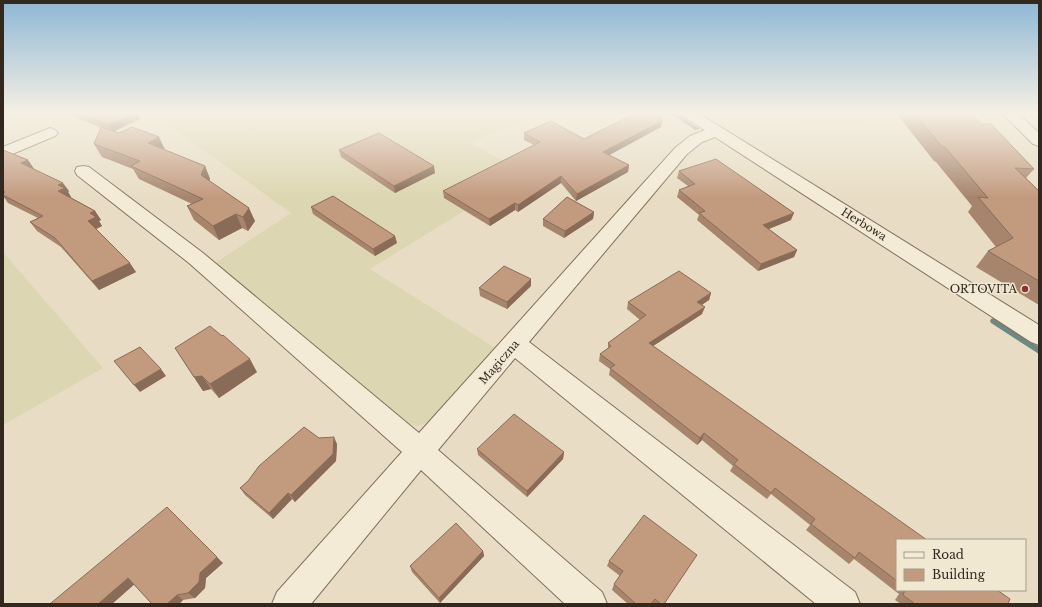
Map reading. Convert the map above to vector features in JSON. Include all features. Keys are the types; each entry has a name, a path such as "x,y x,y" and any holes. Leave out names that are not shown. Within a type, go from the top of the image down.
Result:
{"street":[{"path":"3,154 31,141"},
{"name":"Magiczna","path":"289,604 681,151 693,141"},
{"name":"Herbowa","path":"740,141 1039,336"},
{"path":"83,171 196,258 420,451 590,604"},
{"path":"514,344 843,604"}],"shaded area":[{"path":"191,141 475,141 471,143 549,187 490,226 464,211 370,269 497,349 433,421 417,426 405,422 212,265 291,213"},
{"path":"3,252 103,368 3,425"}],"building":[{"path":"95,141 151,141 148,143 205,166 201,175 249,208 243,217 236,214 213,226 187,206 203,199 131,166 140,161 94,144"},
{"path":"359,141 393,141 434,166 394,186 339,150"},
{"path":"539,141 623,141 603,152 629,165 577,194 561,176 518,205 515,203 489,219 443,191 540,142"},
{"path":"937,141 1008,141 1034,169 1015,168 1039,191 1039,281 988,251 1013,238 978,197 988,198 945,147 942,147"},
{"path":"3,150 28,160 21,163 63,183 58,185 65,188 58,191 95,211 90,213 96,217 88,221 130,263 92,281 55,238 30,222 43,216 3,195 5,192 3,191"},
{"path":"716,159 794,213 763,225 797,250 761,264 699,213 705,211 679,190 695,184 679,171"},
{"path":"333,196 395,236 373,249 311,207"},
{"path":"567,197 594,212 565,231 543,219"},
{"path":"504,266 531,279 507,302 479,288"},
{"path":"679,271 711,293 697,302 705,307 649,343 926,539 896,539 896,580 859,552 855,558 811,524 815,519 775,488 771,493 734,464 738,460 704,433 700,438 610,368 615,365 600,354 611,346 608,343 646,315 628,302"},
{"path":"210,326 222,336 223,335 250,359 210,384 202,376 194,377 175,348"},
{"path":"140,347 161,369 134,385 114,361"},
{"path":"514,414 564,452 527,491 477,449"},
{"path":"304,427 319,438 334,437 333,454 291,495 288,493 269,513 240,488 248,481 259,466"},
{"path":"167,507 217,557 200,573 199,582 188,593 177,595 167,604 152,604 128,578 98,604 51,603"},
{"path":"644,515 697,555 664,604 661,604 655,599 651,604 636,604 614,584 623,571 609,561"},
{"path":"456,523 483,551 439,598 410,566"},
{"path":"905,591 998,591 1010,599 1008,604 915,604 903,595"}],"waterway":[{"path":"994,321 1039,351"}],"place":[{"name":"ORTOVITA","path":"1025,289"}]}
